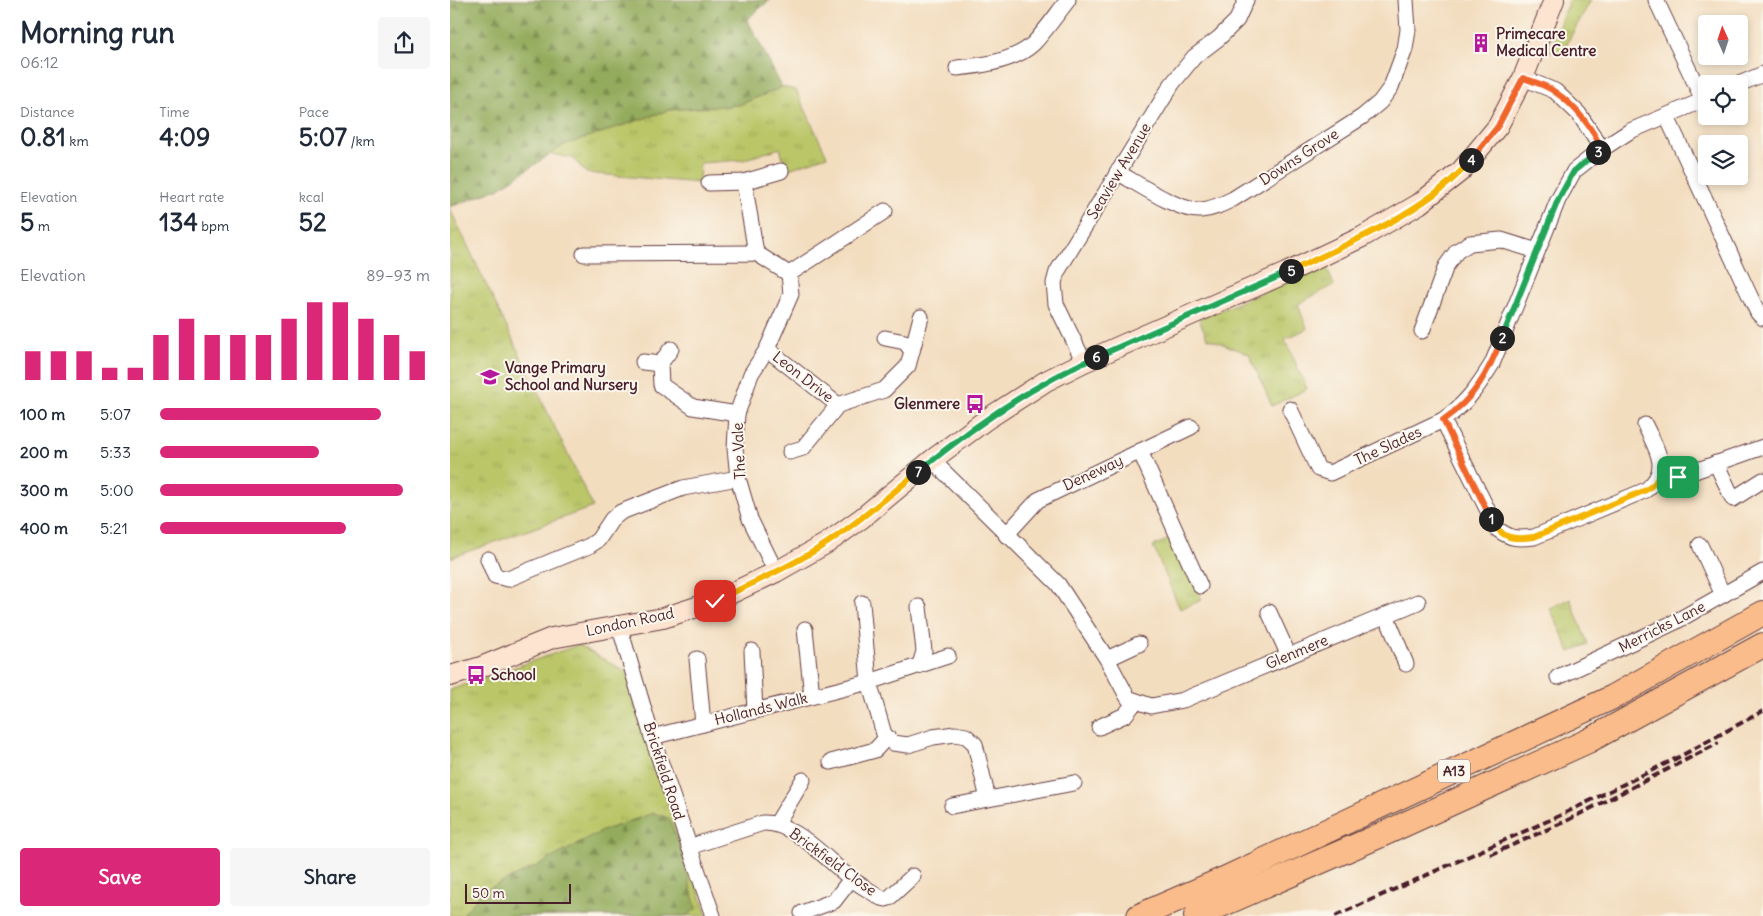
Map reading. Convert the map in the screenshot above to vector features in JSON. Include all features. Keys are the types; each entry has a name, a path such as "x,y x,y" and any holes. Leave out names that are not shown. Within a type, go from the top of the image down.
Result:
{"highway":[{"name":"A13","path":"1139,916 1224,879 1613,697 1763,613"},
{"name":"A13","path":"1196,916 1380,836 1588,741 1763,645"}],"main road":[{"name":"London Road","path":"450,676 481,667 552,638 662,618 715,601 776,572 827,543 986,419 1046,381 1084,362 1320,257 1362,237 1419,204 1462,171 1498,126 1523,78 1554,0"}],"street":[{"path":"957,68 983,66 1018,54 1033,44 1068,0"},
{"name":"Seaview Avenue","path":"1084,362 1056,304 1054,283 1063,262 1172,84 1194,57 1220,38 1237,20 1246,0"},
{"name":"Downs Grove","path":"1117,172 1181,208 1199,211 1216,207 1233,199 1362,117 1380,102 1391,87 1405,49 1408,30 1406,0"},
{"path":"1656,0 1698,86"},
{"path":"1748,80 1763,74"},
{"path":"1523,78 1555,91 1579,114 1602,149"},
{"name":"The Slades","path":"1290,409 1318,469 1330,473 1443,420 1459,409 1482,381 1492,364 1558,200 1574,171 1602,149 1630,132 1698,103"},
{"path":"1666,117 1758,313 1763,318"},
{"path":"709,183 744,182 782,171"},
{"path":"744,182 756,253"},
{"path":"584,254 756,253 789,274 885,211"},
{"path":"1422,331 1446,266 1457,251 1470,243 1501,240 1537,251"},
{"name":"The Vale","path":"776,572 750,519 738,478 735,448 737,414 751,374 767,349 791,294 789,274"},
{"name":"Leon Drive","path":"790,452 803,448 838,405 884,390 908,366 921,317"},
{"path":"885,338 904,342 912,351"},
{"path":"671,349 660,364 661,386 693,407 737,414"},
{"name":"Leon Drive","path":"767,349 838,405"},
{"path":"643,362 660,364"},
{"path":"1443,420 1497,529 1507,537 1519,539 1534,537 1646,490 1655,483 1661,466 1659,456 1645,425"},
{"name":"Deneway","path":"1006,534 1038,500 1191,427"},
{"path":"1659,475 1671,478 1678,477 1763,447"},
{"path":"1140,451 1200,586"},
{"path":"932,460 1058,584 1107,659 1128,698 1136,701 1125,715 1099,727"},
{"path":"1716,463 1733,499 1763,480"},
{"path":"488,559 495,576 508,579 589,546 598,540 612,519 621,512 683,488 738,478"},
{"path":"1700,545 1723,595"},
{"name":"Merricks Lane","path":"1558,678 1675,622 1763,572"},
{"name":"Glenmere","path":"1136,701 1151,706 1182,700 1418,602"},
{"path":"862,604 869,682 884,734 892,743 908,744 933,737 955,734 966,736 975,744 988,799"},
{"path":"919,607 924,652 920,665"},
{"path":"1269,612 1288,656"},
{"path":"1386,615 1406,664"},
{"name":"Brickfield Road","path":"620,626 652,737 713,916"},
{"path":"805,629 812,696"},
{"path":"1107,659 1139,644"},
{"path":"752,651 756,711"},
{"name":"Hollands Walk","path":"652,737 869,682 948,656"},
{"path":"697,659 703,724"},
{"path":"832,762 875,750 887,737"},
{"path":"777,823 803,780"},
{"path":"952,806 1074,782"},
{"name":"Brickfield Close","path":"689,846 763,822 777,823 791,830 851,879 886,899 913,876"},
{"path":"802,913 834,901 851,879"}],"green space":[{"path":"450,0 770,0 747,19 782,87 739,105 669,110 564,145 498,189 450,207"},
{"path":"1569,0 1591,0 1561,54 1549,51"},
{"path":"782,87 796,90 827,156 786,170 780,148 743,160 700,163 699,183 586,173 573,158 550,154 564,145 669,110 739,105"},
{"name":"Vange Primary School and Nursery","path":"450,209 593,507 450,558"},
{"path":"1326,266 1334,285 1298,304 1307,329 1285,339 1307,389 1272,406 1249,354 1207,338 1199,319"},
{"path":"1174,537 1202,600 1180,609 1153,546"},
{"path":"1570,599 1588,644 1570,652 1550,608"},
{"path":"578,645 626,672 707,916 450,916 450,690"},
{"path":"653,813 669,818 682,852 696,909 686,916 462,916 481,892 537,866 602,831"}],"railway":[{"path":"1335,916 1561,815 1679,757 1763,711"},
{"path":"1490,855 1564,822 1719,743"}],"place":[{"name":"Primecare Medical Centre","path":"1481,43"},
{"name":"Vange Primary School and Nursery","path":"490,377"},
{"name":"Glenmere","path":"975,404"},
{"name":"School","path":"476,675"}],"route":[{"path":"715,601 776,572 827,543 862,518 932,460 986,419 1046,381 1084,362 1286,273 1362,237 1419,204 1462,171 1498,126 1523,78 1555,91 1579,114 1599,141 1602,149 1574,171 1558,200 1492,364 1482,381 1459,409 1443,420 1491,519 1497,529 1507,537 1519,539 1534,537 1646,490 1655,483 1659,475 1671,478 1678,477"}]}
